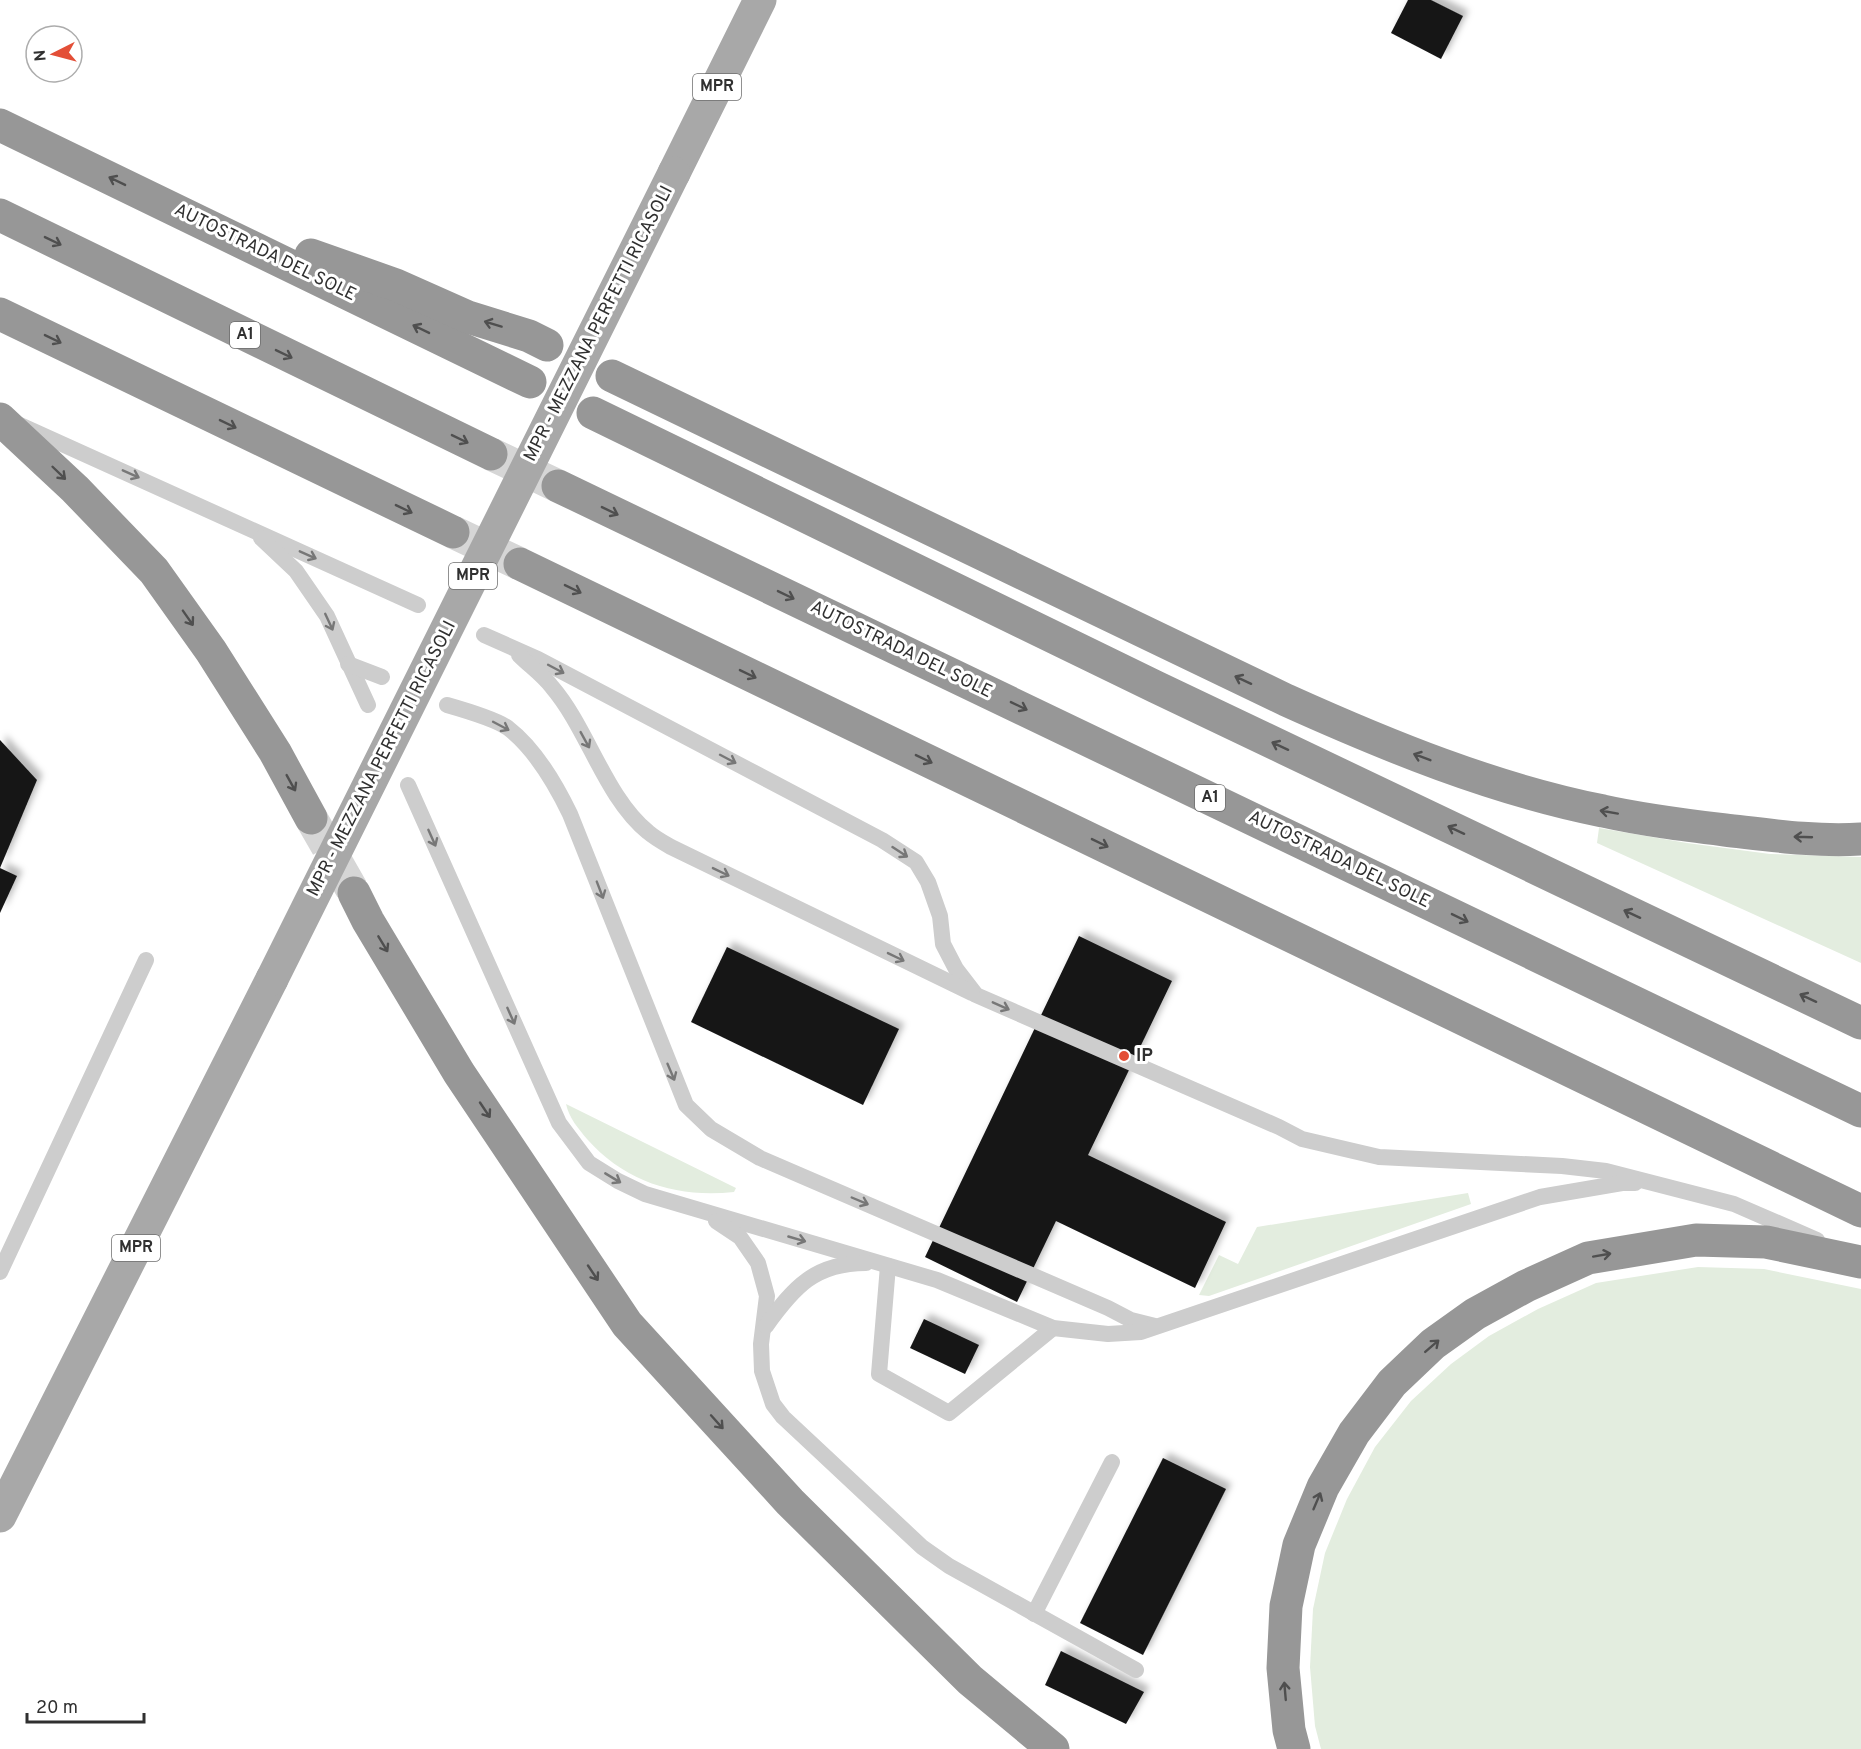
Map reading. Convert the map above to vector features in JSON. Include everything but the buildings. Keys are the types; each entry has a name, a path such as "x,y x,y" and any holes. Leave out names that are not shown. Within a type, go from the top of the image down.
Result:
{"highway":[{"name":"AUTOSTRADA DEL SOLE","path":"0,125 530,382"},
{"path":"170,206 396,285 468,317 529,336 547,345"},
{"name":"A1","path":"0,215 491,454"},
{"path":"0,314 453,532"},
{"path":"612,376 1286,700 1371,738 1446,766 1528,792 1603,811 1690,826 1772,836 1861,839"},
{"path":"593,413 1156,687 1861,1023"},
{"path":"0,418 75,489 154,571 211,651 274,752 311,818"},
{"name":"AUTOSTRADA DEL SOLE","path":"558,486 1861,1111"},
{"path":"520,564 1861,1211"},
{"path":"354,893 368,921 459,1073 627,1324 806,1518 970,1680 1053,1749"},
{"path":"1294,1749 1289,1730 1283,1668 1286,1606 1299,1545 1323,1487 1354,1433 1392,1383 1434,1344 1475,1314 1526,1286 1588,1258 1696,1240 1766,1242 1861,1260"}],"main road":[{"name":"MPR - MEZZANA PERFETTI RICASOLI","path":"0,1516 272,979 760,0"}],"lane":[{"path":"0,418 418,605"},
{"path":"252,529 296,571 327,616 368,705"},
{"path":"484,635 538,660 882,840 916,862 928,882 940,916 943,944 956,969 976,995"},
{"path":"510,646 552,687 583,735 622,804 647,832 671,848 976,995 1302,1139 1379,1157 1562,1166 1606,1171 1734,1204 1861,1260"},
{"path":"348,664 382,677"},
{"path":"447,705 507,728 529,750 554,781 570,814 686,1105 711,1129 760,1158 1131,1320 1158,1327"},
{"path":"408,785 559,1123 590,1163 645,1194 937,1280 1053,1328 1108,1334 1141,1332 1539,1197 1622,1183 1654,1183"},
{"path":"0,1272 146,960"},
{"path":"700,1210 740,1237 758,1263 768,1296 761,1344 762,1371 773,1404 783,1417 922,1547 949,1566 1136,1670"},
{"path":"764,1329 782,1303 802,1284 828,1268 852,1263 883,1265"},
{"path":"883,1265 879,1374 949,1413 1053,1328"},
{"path":"1034,1614 1112,1462"}],"green space":[{"path":"1599,828 1770,854 1861,857 1861,963 1597,843"},
{"path":"566,1104 736,1188 734,1192 713,1193 673,1189 636,1177 602,1154 587,1139 577,1127"},
{"path":"1468,1193 1471,1204 1209,1296 1199,1295 1219,1255 1238,1264 1257,1227"},
{"path":"1698,1267 1764,1269 1861,1289 1861,1749 1321,1749 1315,1726 1310,1667 1313,1609 1325,1553 1347,1499 1375,1447 1411,1401 1451,1364 1489,1336 1538,1309 1596,1283"}],"tunnel":[{"path":"491,454 558,486"},
{"path":"453,532 520,564"},
{"path":"311,818 354,893"}],"place":[{"name":"IP","path":"1124,1056"}]}
